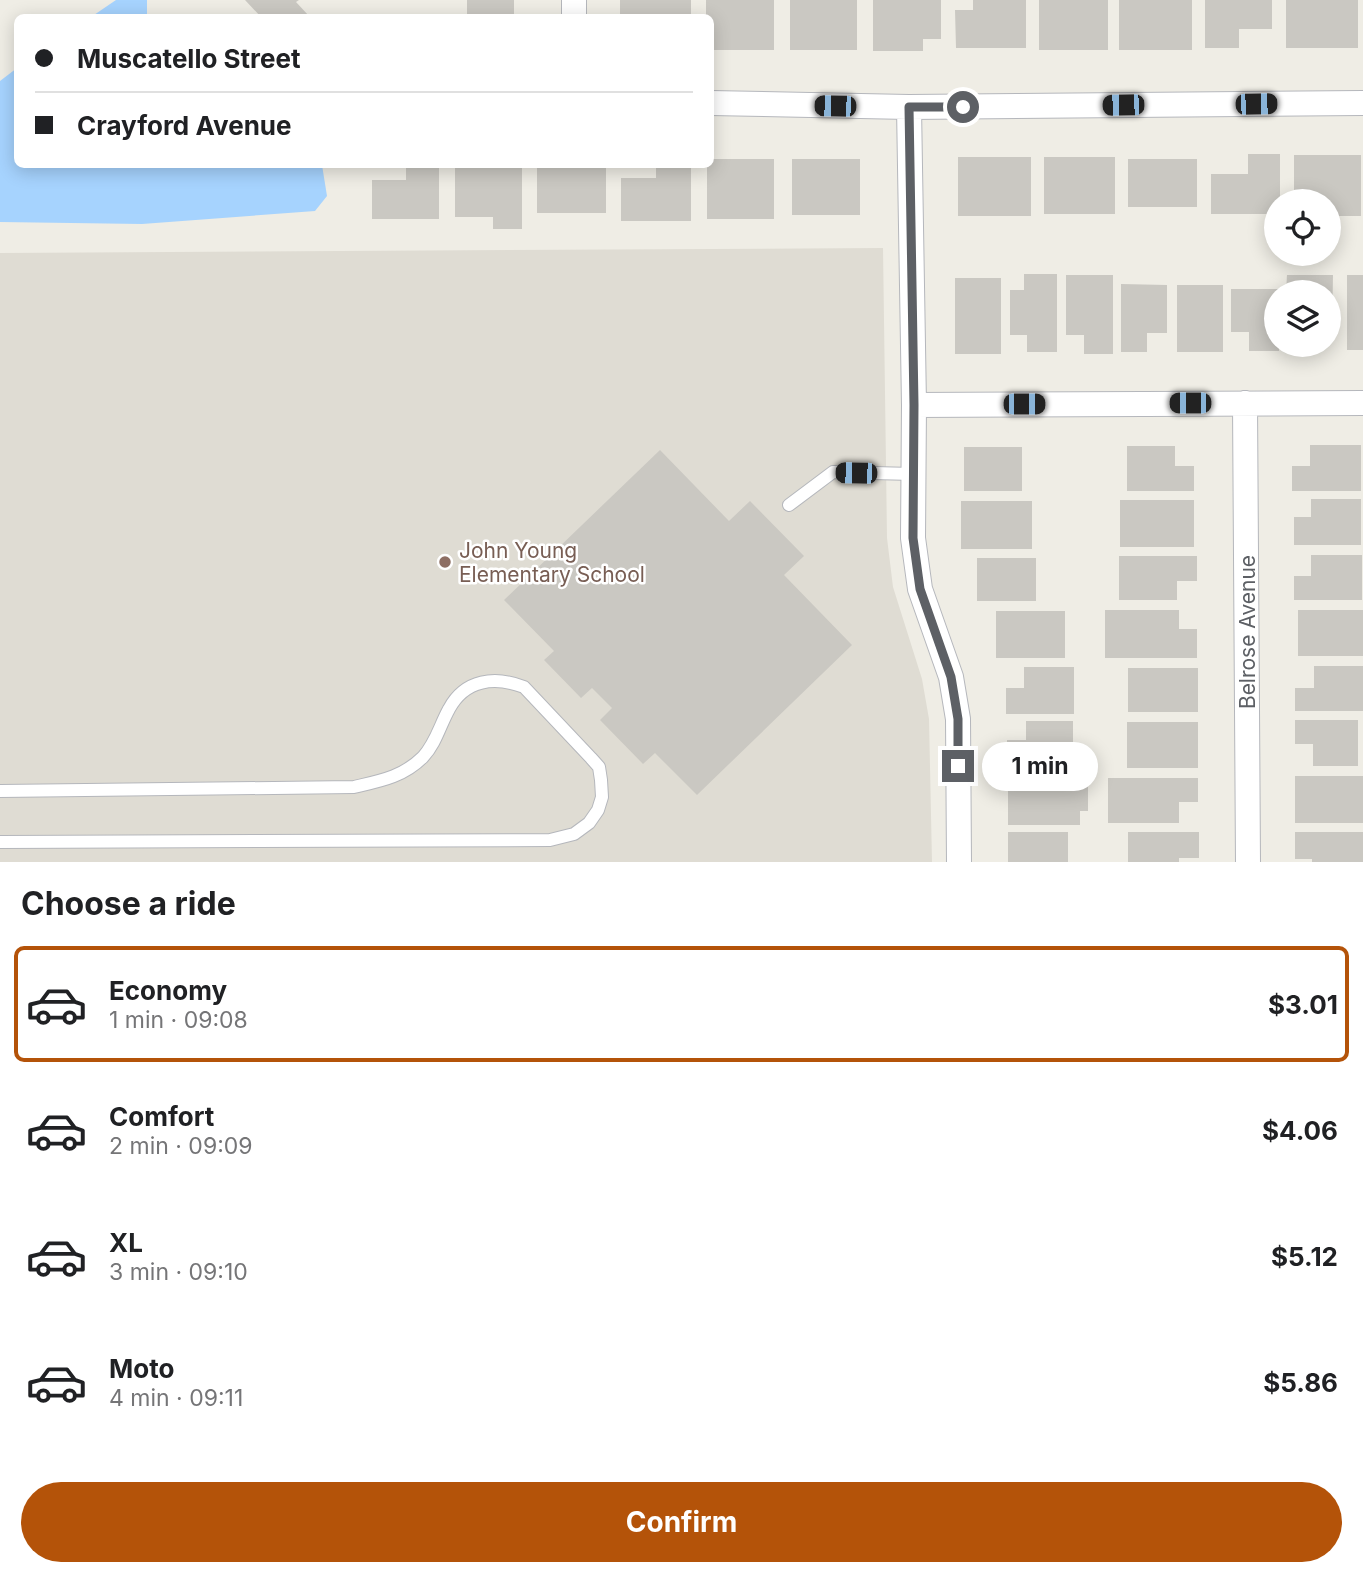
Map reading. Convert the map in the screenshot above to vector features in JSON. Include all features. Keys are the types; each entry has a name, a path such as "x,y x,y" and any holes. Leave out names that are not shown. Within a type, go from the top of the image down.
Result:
{"street":[{"path":"714,103 909,107 1363,103"},
{"path":"909,107 914,405 913,538 920,589 951,677 958,719 959,862"},
{"name":"Belrose Avenue","path":"1245,403 1248,862"},
{"path":"914,405 1363,403"}],"lane":[{"path":"789,505 833,472 913,474"},
{"path":"0,791 354,787 397,777 423,757 458,696 480,681 508,681 524,687 598,767 602,797 598,810 589,823 574,834 550,840 0,842"}],"shaded area":[{"name":"John Young Elementary School","path":"883,248 887,538 893,587 922,679 929,719 932,862 0,862 0,253"}],"water":[{"path":"116,0 147,0 147,14 95,14"},
{"path":"14,70 14,168 322,168 327,196 315,211 142,224 0,222 0,81"}],"building":[{"path":"245,0 299,0 296,2 307,14 258,14"},
{"path":"467,0 514,0 514,14 467,14"},
{"path":"620,0 691,0 691,14 620,14"},
{"path":"706,0 774,0 774,50 714,50 714,14 706,14"},
{"path":"790,0 857,0 857,50 790,50"},
{"path":"873,0 941,0 941,39 923,39 923,51 873,51"},
{"path":"973,0 1026,0 1026,48 956,48 955,10 973,10"},
{"path":"1039,0 1108,0 1108,50 1039,50"},
{"path":"1119,0 1192,0 1192,50 1119,50"},
{"path":"1205,0 1272,0 1272,29 1239,29 1239,48 1205,48"},
{"path":"1286,0 1358,0 1358,48 1286,48"},
{"path":"1248,154 1280,154 1280,189 1264,189 1264,214 1211,214 1211,174 1248,174"},
{"path":"1294,155 1361,155 1361,216 1341,216 1341,189 1294,189"},
{"path":"958,157 1031,157 1031,216 958,216"},
{"path":"1044,157 1115,157 1115,214 1044,214"},
{"path":"714,159 774,159 774,219 707,219 707,168 714,168"},
{"path":"792,159 860,159 860,215 792,215"},
{"path":"1128,159 1197,159 1197,207 1128,207"},
{"path":"406,168 439,168 439,219 372,219 372,180 406,180"},
{"path":"455,168 522,168 522,229 493,229 493,217 455,217"},
{"path":"537,168 606,168 606,213 537,213"},
{"path":"656,168 691,168 691,221 621,221 621,178 656,178"},
{"path":"1024,274 1057,274 1057,352 1027,352 1027,335 1010,335 1010,290 1024,290"},
{"path":"1066,275 1113,275 1113,354 1084,354 1084,335 1066,335"},
{"path":"1287,275 1333,275 1333,280 1287,280"},
{"path":"1347,275 1363,275 1363,350 1347,350"},
{"path":"955,278 1001,278 1001,354 955,354"},
{"path":"1121,284 1167,285 1167,333 1147,333 1147,352 1121,352"},
{"path":"1177,285 1223,285 1223,352 1177,352"},
{"path":"1231,289 1264,289 1264,351 1249,351 1249,332 1231,332"},
{"path":"1310,445 1361,445 1361,491 1292,491 1292,466 1310,466"},
{"path":"1127,446 1175,446 1175,466 1194,466 1194,491 1127,491"},
{"path":"964,447 1022,447 1022,491 964,491"},
{"path":"660,450 729,521 750,501 804,556 784,575 852,645 697,795 655,753 643,764 600,720 612,708 592,688 581,698 544,660 554,651 504,600"},
{"path":"1311,499 1361,499 1361,545 1294,545 1294,517 1311,517"},
{"path":"1120,500 1194,500 1194,547 1120,547"},
{"path":"961,501 1032,501 1032,549 961,549"},
{"path":"1311,555 1362,555 1362,600 1294,600 1294,576 1311,576"},
{"path":"1119,556 1197,556 1197,581 1177,581 1177,600 1119,600"},
{"path":"977,558 1036,558 1036,601 977,601"},
{"path":"1105,610 1179,610 1179,629 1197,629 1197,658 1105,658"},
{"path":"1298,610 1363,610 1363,656 1298,656"},
{"path":"996,611 1065,611 1065,658 996,658"},
{"path":"1314,666 1363,666 1363,711 1295,711 1295,688 1314,688"},
{"path":"1024,667 1074,667 1074,714 1006,714 1006,688 1024,688"},
{"path":"1128,668 1198,668 1198,712 1128,712"},
{"path":"1295,720 1358,720 1358,766 1313,766 1313,744 1295,744"},
{"path":"1026,721 1073,721 1073,769 1007,769 1007,740 1026,740"},
{"path":"1127,722 1198,722 1198,768 1127,768"},
{"path":"1295,776 1363,776 1363,823 1295,823"},
{"path":"1008,777 1088,777 1088,811 1080,811 1080,825 1008,825"},
{"path":"1108,778 1198,778 1198,802 1179,802 1179,823 1108,823"},
{"path":"1008,832 1068,832 1068,862 1008,862"},
{"path":"1128,832 1199,832 1199,858 1179,858 1179,862 1128,862"},
{"path":"1295,832 1363,832 1363,862 1312,862 1312,859 1295,859"}],"place":[{"name":"John Young Elementary School","path":"445,562"}],"route":[{"path":"958,766 958,719 951,677 920,589 913,538 914,405 909,107 963,107"}]}
